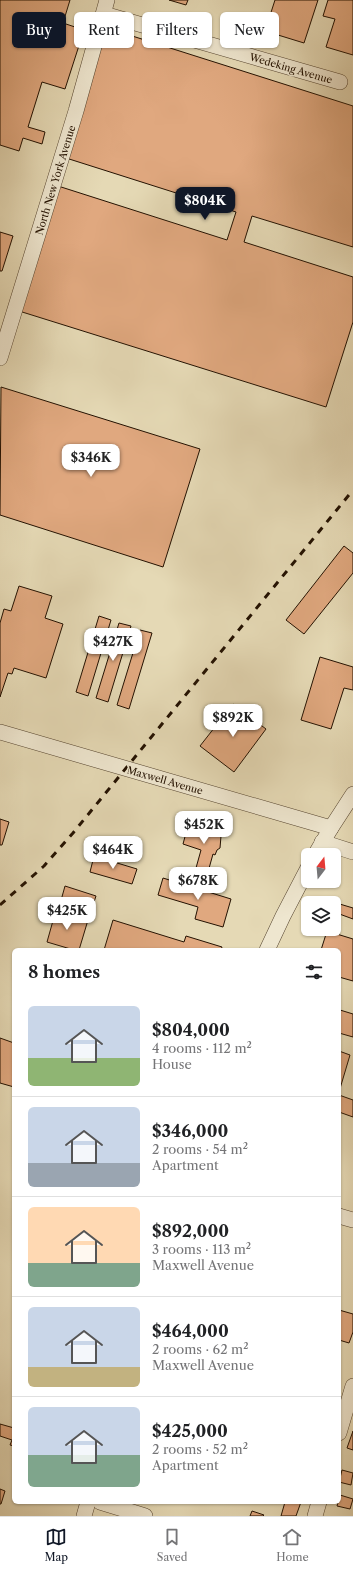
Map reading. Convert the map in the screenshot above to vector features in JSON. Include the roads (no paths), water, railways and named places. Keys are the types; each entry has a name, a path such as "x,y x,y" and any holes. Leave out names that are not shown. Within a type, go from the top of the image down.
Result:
{"street":[{"name":"Wedeking Avenue","path":"106,7 340,82"},
{"name":"North New York Avenue","path":"0,358 76,111 106,7"},
{"name":"Maxwell Avenue","path":"0,732 331,828"},
{"path":"320,848 353,794"},
{"path":"341,851 353,852"},
{"path":"268,948 282,916 301,881"},
{"path":"341,1217 353,1220"},
{"path":"341,1425 347,1400 353,1386"},
{"path":"84,1516 87,1504"},
{"path":"106,1504 145,1516"},
{"path":"315,1516 318,1504"}],"railway":[{"path":"0,905 44,866 73,833 353,490"}]}
